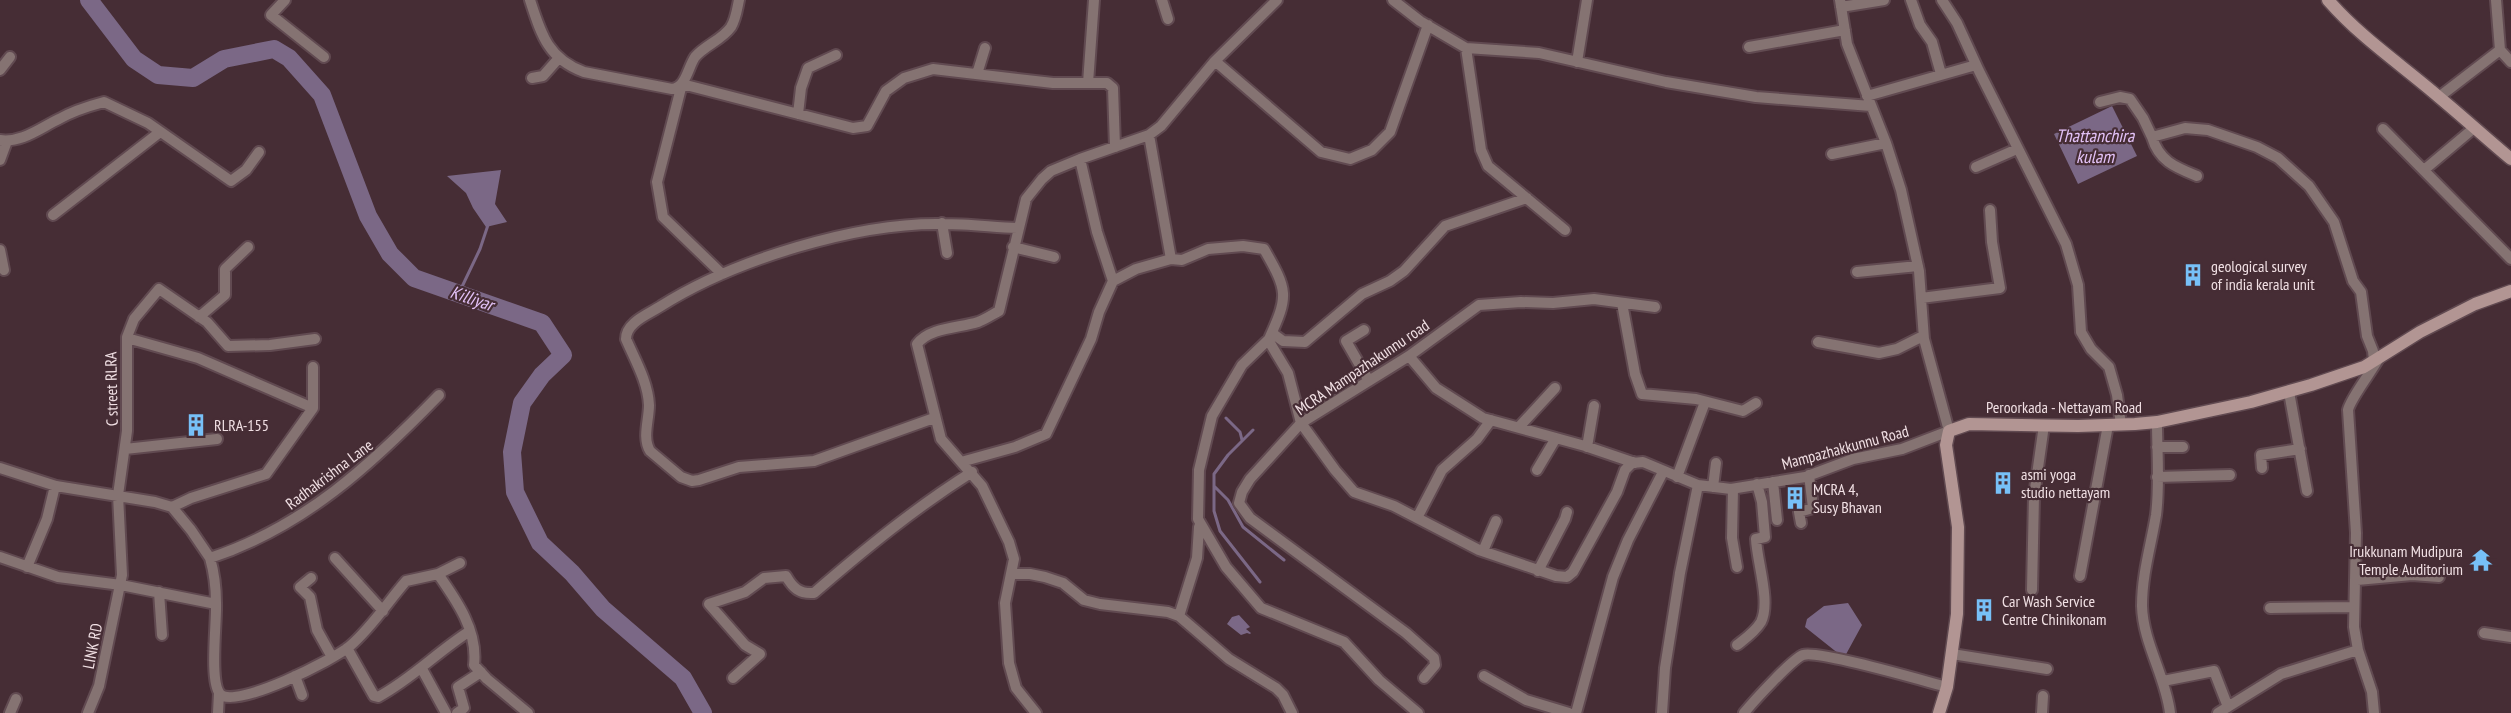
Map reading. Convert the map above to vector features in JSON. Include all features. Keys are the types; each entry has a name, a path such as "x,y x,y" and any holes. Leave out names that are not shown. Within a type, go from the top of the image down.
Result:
{"street":[{"path":"285,0 272,15 324,57"},
{"path":"530,0 543,37 558,59 584,72 634,83 672,89 677,89 682,84"},
{"path":"722,274 663,217 657,182 682,84 694,58 730,28 740,0"},
{"path":"1088,83 1094,0"},
{"path":"1161,0 1168,19"},
{"path":"1035,713 1016,688 1008,663 1005,603 1013,574 1014,559 1009,542 990,499 972,472 941,439 917,344 921,339 938,332 980,321 999,311 1017,228 1026,199 1042,179 1051,171 1149,135 1161,126 1215,61 1276,0"},
{"path":"1393,0 1466,48 1539,53 1666,82 1756,97 1871,106"},
{"path":"1577,62 1587,0"},
{"path":"1884,0 1841,4 1847,44 1886,143 1901,189 1918,266 1923,336 1949,431 1947,445 1958,527 1957,614 1947,687 1939,713"},
{"path":"1911,0 1920,25 1932,42 1941,75"},
{"path":"1942,0 1957,23 2017,149 2066,244 2078,285 2081,332 2091,349 2109,367 2117,395 2121,425"},
{"path":"2328,0 2343,17 2385,55 2439,97 2511,159"},
{"path":"2496,0 2500,50 2511,62"},
{"path":"1215,61 1321,152 1350,159 1372,150 1390,132 1428,25"},
{"path":"1749,47 1845,30"},
{"path":"977,74 986,48"},
{"path":"1466,48 1484,157 1488,166 1565,230"},
{"path":"2439,97 2500,50"},
{"path":"798,114 801,88 808,68 836,55"},
{"path":"0,70 10,57"},
{"path":"532,78 543,76 558,59"},
{"path":"1867,96 1976,65"},
{"path":"682,84 853,128 867,126 886,91 904,78 933,69 1053,83 1107,82 1112,86 1115,147"},
{"path":"2100,102 2120,97 2130,99 2143,118 2156,149 2168,163 2197,176"},
{"path":"0,160 3,140 29,135 59,118 104,102 147,123 231,181 246,170 259,152"},
{"path":"2152,137 2185,128 2208,130 2257,147 2278,158 2308,186 2334,222 2353,281 2361,292 2367,336 2377,359 2368,379 2349,403 2348,410 2356,533 2354,607 2358,650 2372,692 2374,713"},
{"path":"2424,170 2474,128"},
{"path":"2383,129 2511,259"},
{"path":"53,215 160,132"},
{"path":"1149,135 1171,259"},
{"path":"1832,154 1886,143"},
{"path":"1976,167 2017,149"},
{"path":"1080,159 1097,232 1113,281"},
{"path":"1271,336 1283,341 1305,342 1362,294 1390,281 1404,271 1445,226 1527,198"},
{"path":"1922,298 2000,288 1992,242 1990,210"},
{"path":"942,223 947,253"},
{"path":"934,418 814,461 739,468 692,481 681,477 647,446 649,405 647,388 626,339 626,334 633,324 689,288 772,255 869,230 942,223 1017,228"},
{"path":"199,317 225,295 225,269 248,247"},
{"path":"1013,247 1054,257"},
{"path":"961,462 1015,447 1046,434 1091,339 1099,312 1113,281 1136,269 1171,259 1182,260 1208,249 1226,247 1263,249 1282,283 1281,312 1271,336 1242,365 1212,416 1199,470 1200,540 1197,558 1179,616"},
{"path":"0,250 4,270"},
{"path":"1857,272 1918,266"},
{"name":"C street RLRA","path":"121,585 118,495 128,431 127,338 134,320 159,289 199,317 228,346 270,345 315,339"},
{"name":"Peroorkada - Nettayam Road","path":"1949,431 1969,424 2121,425 2157,422 2289,392 2364,367 2420,332 2475,304 2511,291"},
{"name":"MCRA Mampazhakunnu road","path":"1424,678 1435,665 1434,658 1428,652 1406,633 1250,518 1239,503 1242,492 1250,479 1301,423 1409,356 1479,305 1521,302 1553,303 1594,299 1655,307"},
{"path":"1622,303 1635,374 1642,394 1696,399 1743,411 1756,403"},
{"path":"1364,330 1346,341 1369,381"},
{"path":"1271,336 1288,373 1301,423 1354,492 1394,506 1483,551 1538,571 1562,578 1571,575 1598,528 1625,470 1635,463"},
{"path":"1818,342 1879,353 1897,349 1923,336"},
{"path":"127,338 198,358 313,408"},
{"name":"Mampazhakkunnu Road","path":"1409,356 1436,388 1483,418 1635,463 1643,462 1698,485 1733,489 1809,475 1853,459 1902,449 1949,431"},
{"path":"0,468 55,486 118,495 172,507 191,498 266,474 313,408 313,368"},
{"path":"1519,427 1554,388"},
{"path":"2289,392 2307,490"},
{"name":"Radhakrishna Lane","path":"210,558 245,546 285,526 312,508 387,449 439,395"},
{"path":"1677,477 1705,402"},
{"path":"1587,447 1594,406"},
{"path":"1417,518 1442,470 1477,439 1491,420"},
{"path":"2157,422 2156,514 2144,569 2142,608 2148,637 2168,696 2170,713"},
{"path":"2032,590 2034,496 2044,425"},
{"path":"2080,576 2108,425"},
{"path":"1537,470 1556,438"},
{"path":"125,449 217,439"},
{"path":"2157,447 2183,447"},
{"path":"2262,468 2262,455 2300,450"},
{"path":"1713,487 1716,463"},
{"path":"733,678 760,654 745,645 709,604 745,592 764,578 786,576 793,588 804,594 814,592 925,501 972,472"},
{"path":"1576,713 1613,576 1628,540 1663,472"},
{"path":"1801,523 1799,512 1813,508 1809,475"},
{"path":"2157,477 2230,475"},
{"path":"1773,482 1777,520"},
{"path":"1737,645 1753,633 1762,621 1765,604 1756,539 1765,537 1762,502 1757,484"},
{"path":"1662,713 1662,696 1674,609 1698,485"},
{"path":"27,567 47,519 55,486"},
{"path":"1733,489 1732,538 1737,567"},
{"path":"172,507 210,558 216,604 214,670 219,693 218,713"},
{"path":"1538,571 1567,512"},
{"path":"1198,519 1226,567 1261,608 1344,642 1379,680 1418,713"},
{"path":"1483,551 1496,521"},
{"path":"0,557 58,577 121,585 216,604"},
{"path":"335,558 383,611"},
{"path":"219,693 223,696 238,697 253,694 296,676 332,657 347,648 383,611 406,581 438,574 460,563"},
{"path":"438,574 461,607 476,648 474,665 528,713"},
{"path":"1013,574 1045,577 1064,584 1084,600 1168,612 1179,616 1229,659 1276,688 1283,695 1292,713"},
{"path":"2356,580 2412,575 2439,577"},
{"path":"312,578 300,587 310,597 317,630 332,657"},
{"name":"LINK RD","path":"88,713 99,686 121,585"},
{"path":"159,592 162,635"},
{"path":"2270,608 2354,607"},
{"path":"347,648 374,696 382,695 422,669 448,644 470,631"},
{"path":"2484,633 2511,637"},
{"path":"2163,681 2214,671 2223,710 2281,674 2358,650"},
{"path":"1952,654 2047,669"},
{"path":"1744,713 1762,692 1797,659 1807,655 1833,658 1947,687"},
{"path":"422,669 446,713"},
{"path":"457,713 464,708 458,687 481,672"},
{"path":"296,676 302,694"},
{"path":"1484,676 1526,700 1569,713"},
{"path":"2042,713 2043,696"},
{"path":"10,713 16,699"}],"water":[{"name":"Thattanchira kulam","path":"2112,106 2137,156 2078,184 2054,134"},
{"path":"501,170 495,204 507,222 486,227 466,193 447,176"},
{"path":"1848,603 1862,625 1844,658 1805,627 1807,619 1824,606"},
{"path":"1239,615 1250,627 1246,629 1250,634 1241,635 1227,624 1232,617"}],"waterway":[{"name":"Killiyar","path":"89,0 134,59 158,75 193,78 224,59 274,49 289,58 322,95 368,216 390,254 414,278 542,323 563,355 542,375 522,403 512,452 515,492 540,543 572,573 603,609 683,678 703,713"},
{"path":"459,293 480,249 488,225"},
{"path":"1226,418 1240,432 1242,440"},
{"path":"1253,430 1228,455 1214,474 1214,511 1220,531 1260,582"},
{"path":"1214,486 1228,500 1243,527 1284,560"},
{"path":"1239,671 1258,683"}],"place":[{"name":"geological survey of india kerala unit","path":"2193,275"},
{"name":"RLRA-155","path":"196,425"},
{"name":"asmi yoga studio nettayam","path":"2003,483"},
{"name":"MCRA 4, Susy Bhavan","path":"1795,498"},
{"name":"Irukkunam Mudipura Temple Auditorium","path":"2481,560"},
{"name":"Car Wash Service Centre Chinikonam","path":"1984,610"}]}
